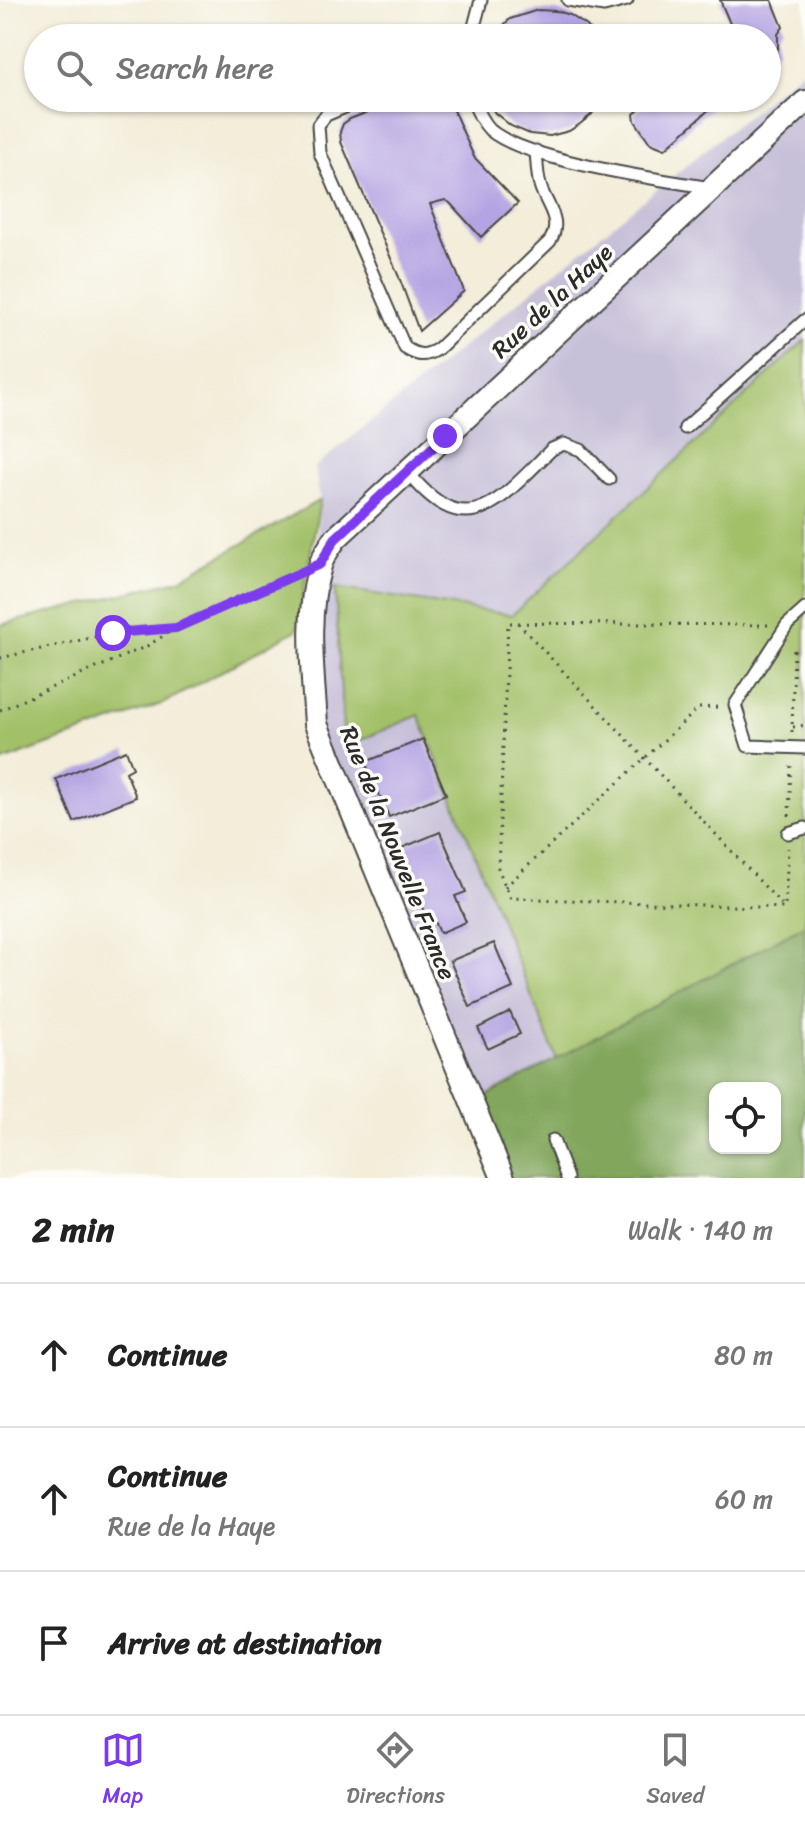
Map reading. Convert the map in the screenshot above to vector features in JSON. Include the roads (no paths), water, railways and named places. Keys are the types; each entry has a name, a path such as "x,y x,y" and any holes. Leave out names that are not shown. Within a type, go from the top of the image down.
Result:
{"street":[{"name":"Rue de la Haye","path":"335,539 805,102"},
{"name":"Rue de la Nouvelle France","path":"335,539 320,564 312,612 316,724 503,1178"}],"lane":[{"path":"475,24 481,0"},
{"path":"568,0 604,6 627,0"},
{"path":"333,112 326,115 318,125 320,153 405,348 416,355 427,355 438,349 550,241 556,231 552,207 539,184 536,151"},
{"path":"478,112 491,130 514,144 660,180 713,188"},
{"path":"685,428 805,320"},
{"path":"407,471 423,491 449,508 476,511 496,503 552,449 564,444 581,450 609,479"},
{"path":"805,609 791,621 735,705 748,746 805,748"},
{"path":"788,833 805,828"},
{"path":"553,1140 567,1178"}]}
